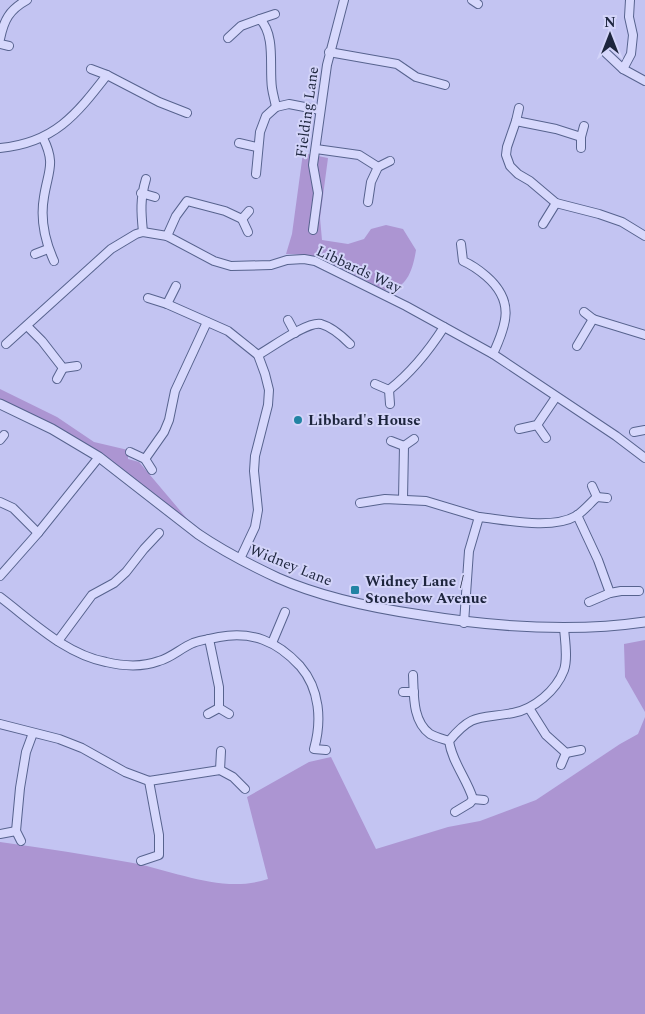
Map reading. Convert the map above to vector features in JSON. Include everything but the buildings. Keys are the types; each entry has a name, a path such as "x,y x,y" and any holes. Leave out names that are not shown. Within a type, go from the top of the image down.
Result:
{"street":[{"name":"Fielding Lane","path":"313,230 318,193 313,165 320,110 329,52 344,0"},
{"path":"623,69 631,54 634,35 629,17 630,0"},
{"path":"0,39 4,21 22,1"},
{"path":"228,38 241,26 276,14"},
{"path":"260,19 265,24 269,43 272,88 276,107"},
{"path":"0,44 10,46"},
{"path":"329,52 397,64 416,77 445,85"},
{"path":"606,53 623,69 645,80"},
{"path":"91,69 107,75 159,102 187,113"},
{"path":"0,148 18,146 43,138 78,112 107,75"},
{"path":"421,89 423,80"},
{"path":"256,174 260,132 266,116 276,107 289,104 320,110"},
{"path":"519,108 507,147 506,155 510,166 556,202 622,222 645,236"},
{"path":"516,121 556,129 582,137"},
{"path":"581,148 584,126"},
{"path":"43,138 52,161 44,199 44,229 48,249 54,261"},
{"path":"239,143 258,147"},
{"path":"316,148 359,155 378,167"},
{"path":"368,202 371,182 378,167 390,161"},
{"path":"6,344 111,249 136,234 143,232 140,207 146,179"},
{"path":"142,194 156,197"},
{"path":"167,236 176,216 187,201 225,211 242,219 248,232"},
{"path":"543,224 556,202"},
{"path":"242,219 249,211"},
{"name":"Libbards Way","path":"143,232 167,236 214,261 231,266 271,265 287,260 304,259 314,261 406,306 493,354 616,436 645,458"},
{"path":"457,268 463,261 461,244"},
{"path":"35,254 48,249"},
{"path":"463,261 478,269 493,282 504,300 506,318 503,332 493,354"},
{"path":"167,304 176,286"},
{"path":"148,298 167,304 228,331 258,355 265,374 269,390 268,405 255,456 254,471 258,510 255,527 240,559"},
{"path":"584,312 593,319 645,335"},
{"path":"577,346 593,319"},
{"path":"288,320 295,333"},
{"path":"145,459 164,432 171,413 175,391 207,322"},
{"path":"258,355 295,333 316,324 322,324 339,333 350,344"},
{"path":"27,326 42,341 63,368"},
{"path":"389,390 415,368 444,327"},
{"path":"63,368 77,366"},
{"path":"57,378 63,368"},
{"path":"375,384 389,390"},
{"path":"389,390 390,404"},
{"path":"518,429 537,425 556,397"},
{"name":"Widney Lane","path":"0,404 52,429 99,457 198,534 240,559 279,578 349,602 464,623 564,628 645,622"},
{"path":"537,425 546,438"},
{"path":"634,432 645,430"},
{"path":"404,446 414,439"},
{"path":"391,441 404,446"},
{"path":"403,499 404,446"},
{"path":"130,452 145,459 152,470"},
{"path":"0,576 38,534 99,457"},
{"path":"592,486 596,497"},
{"path":"360,503 384,499 426,501 479,517 526,522 548,522 567,520 577,516 596,497"},
{"path":"596,497 607,498"},
{"path":"0,502 14,508 38,534"},
{"path":"577,516 598,560 610,593"},
{"path":"464,623 469,551 479,517"},
{"path":"58,642 92,595 114,583 126,572 159,533"},
{"path":"589,602 610,593 639,591"},
{"path":"0,597 58,642 83,656 106,662 132,666 159,662 194,643 235,634 272,643 298,664 312,687 317,700 319,718 318,734 314,749"},
{"path":"272,643 285,612"},
{"path":"473,799 469,786 450,752 449,741 468,722 483,716 513,713 529,708 543,698 555,686 564,669 566,646 564,628"},
{"path":"209,639 219,687 219,708"},
{"path":"413,675 419,720 430,734 449,741"},
{"path":"403,692 414,692"},
{"path":"219,708 229,714"},
{"path":"208,714 219,708"},
{"path":"529,708 546,735 566,753"},
{"path":"0,724 59,739 82,748 125,772 148,781 220,770 233,776 245,789"},
{"path":"21,840 16,831 20,788 26,752 33,733"},
{"path":"305,748 326,750"},
{"path":"566,753 581,750"},
{"path":"220,770 221,751"},
{"path":"562,765 566,753"},
{"path":"141,861 159,854 159,835 148,781"},
{"path":"473,799 484,800"},
{"path":"455,812 473,799"},
{"path":"0,834 16,831"}],"shaded area":[{"path":"303,153 328,158 320,218 322,240 348,244 364,239 371,229 386,225 403,229 416,250 408,278 398,287 384,290 324,261 298,254 286,254 292,234"},
{"path":"0,389 57,417 94,442 128,450 128,459 139,462 188,520 99,454 0,402"},
{"path":"645,640 645,712 625,677 624,644"},
{"path":"645,717 645,1014 0,1014 0,842 133,863 218,883 251,883 268,879 247,797 309,762 331,757 376,849 448,827 480,821 536,800 638,734"}],"place":[{"name":"Libbard's House","path":"298,420"},
{"name":"Widney Lane / Stonebow Avenue","path":"355,590"}]}
